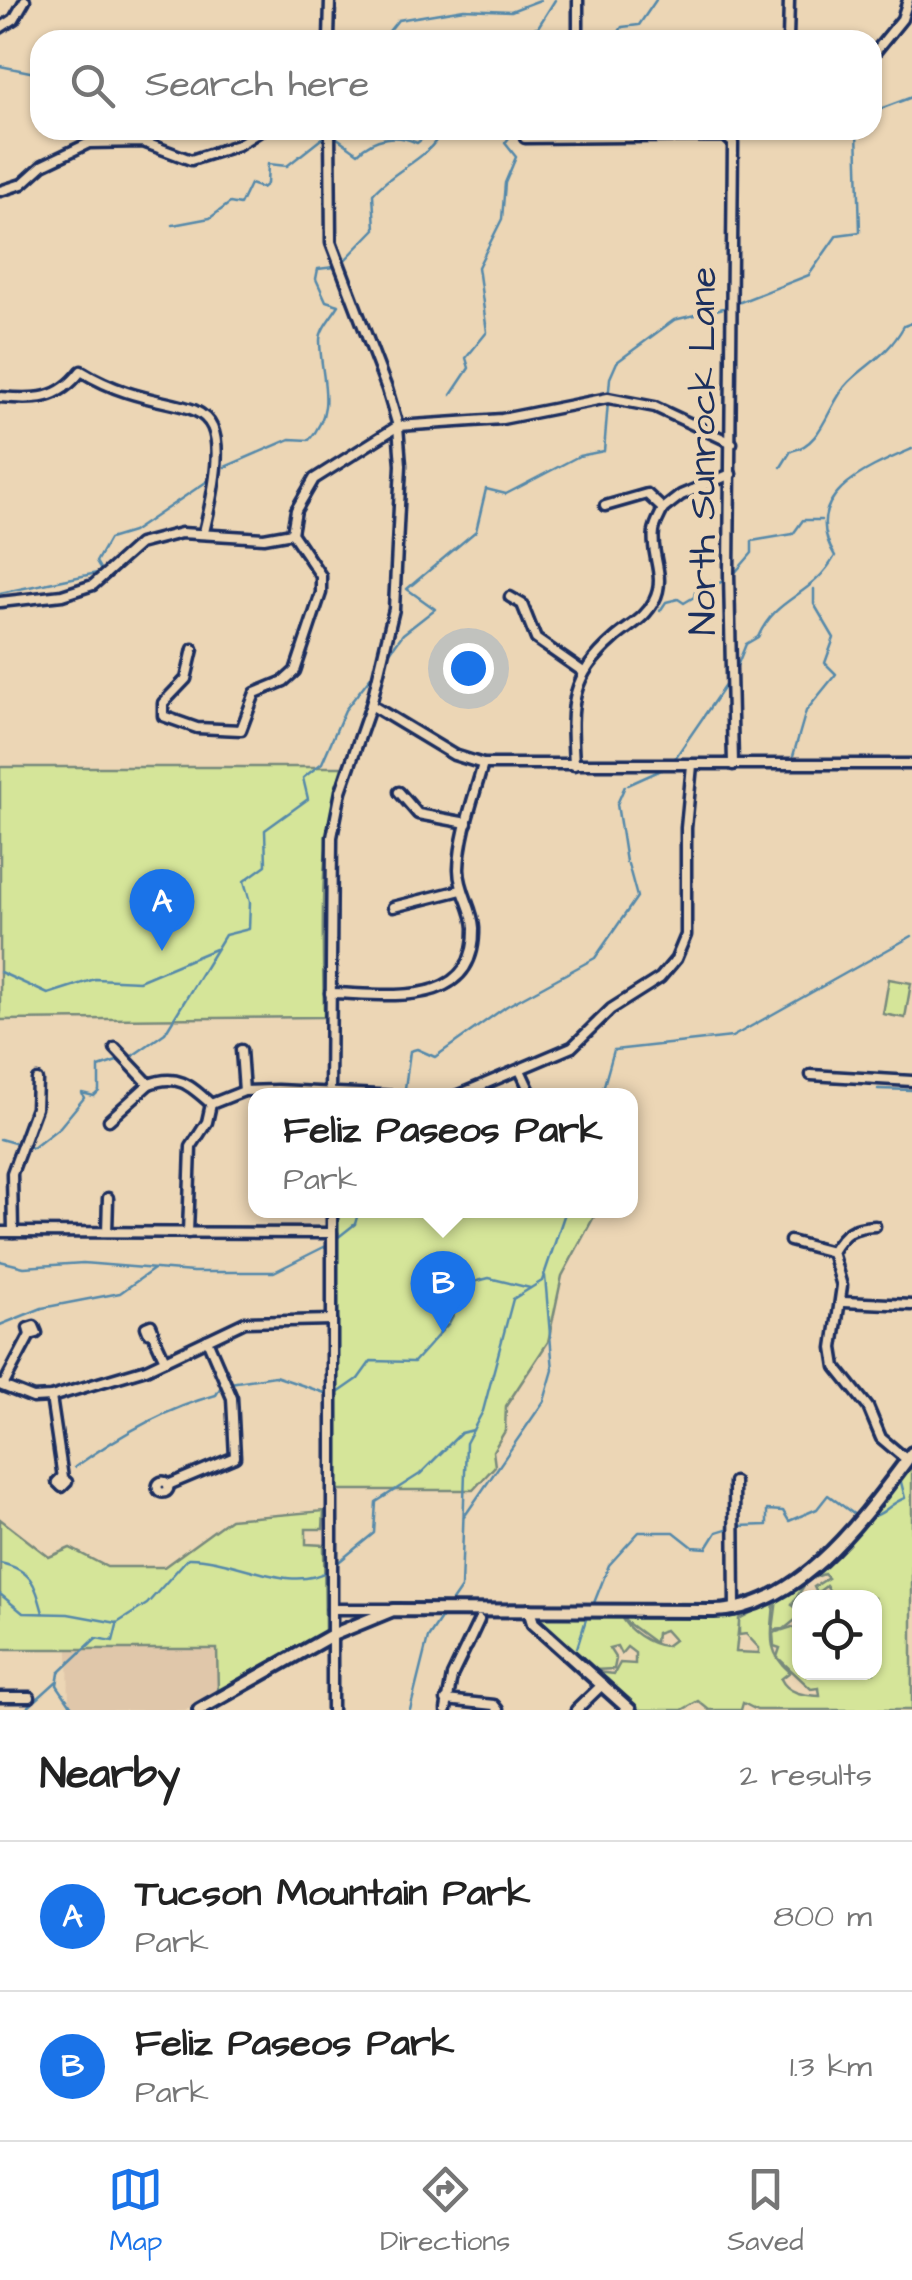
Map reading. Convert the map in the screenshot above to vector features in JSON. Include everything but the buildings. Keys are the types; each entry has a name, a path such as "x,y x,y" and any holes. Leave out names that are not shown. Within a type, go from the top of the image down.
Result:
{"main road":[{"path":"484,1613 735,1610 774,1596 814,1565 874,1504 909,1457"},
{"path":"200,1710 332,1635 393,1610 442,1609 462,1609 532,1623 630,1710"},
{"path":"529,1610 532,1623"}],"street":[{"path":"0,28 14,18 25,0"},
{"path":"329,30 330,0"},
{"path":"578,0 578,30"},
{"path":"788,30 789,0"},
{"path":"882,44 902,20 908,0"},
{"path":"0,191 22,184 43,165 89,143 143,142 191,160 246,140"},
{"path":"330,140 334,258 398,426 397,590 371,705 341,791 332,838 330,1088"},
{"name":"North Sunrock Lane","path":"730,140 734,764"},
{"path":"0,396 35,400 49,397 71,384 82,371 122,390 184,404 208,418 218,438 220,468 204,532"},
{"path":"193,649 183,686 164,703 163,716 197,728 232,732 244,727 255,693 292,676 322,582 292,533 296,510 314,479 398,426 502,419 608,398 655,407 732,443"},
{"path":"574,764 572,724 582,671 618,635 637,624 655,600 660,577 654,532 663,509 681,495 730,474"},
{"path":"606,506 647,494 663,509"},
{"path":"0,602 62,596 93,585 139,544 181,532 264,538 292,533"},
{"path":"510,597 522,604 536,639 582,671"},
{"path":"375,688 386,712"},
{"path":"371,705 454,755 483,764 912,764"},
{"path":"330,992 422,994 444,987 459,976 473,952 474,923 461,890 459,868 483,764"},
{"path":"476,1088 572,1047 611,1009 660,978 676,959 686,934 686,828 692,765"},
{"path":"399,792 418,814 467,823"},
{"path":"392,907 461,890"},
{"path":"116,1048 148,1084"},
{"path":"241,1050 244,1091"},
{"path":"520,1070 528,1088"},
{"path":"811,1075 912,1080"},
{"path":"108,1120 148,1084 162,1078 186,1082 211,1104"},
{"path":"13,1232 12,1173 36,1108 37,1080"},
{"path":"211,1104 248,1091"},
{"path":"188,1233 191,1147 207,1122 211,1104"},
{"path":"0,1173 12,1173"},
{"path":"107,1232 108,1198"},
{"path":"332,1218 332,1710"},
{"path":"875,1226 856,1226 843,1234 832,1252 842,1302 833,1348 836,1367 868,1407 881,1438 909,1457"},
{"path":"0,1232 332,1234"},
{"path":"790,1242 832,1252"},
{"path":"842,1302 912,1306"},
{"path":"30,1335 2,1386 32,1398 52,1398 165,1360 245,1322 332,1320"},
{"path":"152,1332 165,1360"},
{"path":"168,1485 235,1460 232,1398 207,1340"},
{"path":"52,1398 63,1478"},
{"path":"734,1482 735,1610"},
{"path":"332,1609 393,1610"},
{"path":"446,1710 446,1700 467,1646 484,1613"},
{"path":"576,1710 603,1684"},
{"path":"0,1697 30,1698"},
{"path":"446,1700 498,1707"}],"shaded area":[{"path":"68,1649 217,1649 218,1692 185,1710 69,1710"}],"green space":[{"path":"0,767 342,767 325,860 324,1017 0,1020"},
{"path":"889,979 911,983 905,1018 883,1014"},
{"path":"334,1218 593,1218 562,1276 548,1342 506,1406 505,1431 493,1451 495,1466 473,1490 334,1490"},
{"path":"912,1456 912,1710 757,1710 743,1703 741,1710 709,1710 698,1701 682,1710 638,1710 596,1672 614,1674 620,1663 635,1664 635,1653 627,1647 621,1654 617,1646 609,1648 616,1659 614,1669 594,1670 533,1619 536,1613 620,1615 628,1626 639,1636 653,1643 666,1646 674,1640 665,1630 656,1633 655,1643 625,1621 623,1614 740,1613 739,1619 774,1601 772,1639 777,1657 780,1648 774,1646 773,1633 792,1627 792,1671 778,1658 790,1672 781,1679 792,1691 820,1696 819,1688 811,1689 801,1680 882,1680 882,1590 829,1590 826,1586 816,1590 814,1587 828,1578 824,1574 813,1578 812,1572","holes":["739,1623 739,1635 746,1634 759,1653 736,1652"]},
{"path":"324,1511 323,1529 306,1529 306,1544 324,1545 325,1632 218,1692 217,1649 0,1649 0,1519 49,1557 70,1548 107,1567 164,1567 230,1519"},
{"path":"811,1574 801,1590 792,1590 792,1623 784,1629 773,1630 777,1599"}],"waterway":[{"path":"390,30 398,20 464,9 511,11 540,0"},
{"path":"536,30 555,0"},
{"path":"620,30 639,25 656,0"},
{"path":"532,30 536,27"},
{"path":"0,66 30,72"},
{"path":"882,108 912,97"},
{"path":"173,225 210,218 230,203 240,205 250,184 262,188 267,184 268,164 287,166 320,140"},
{"path":"340,140 358,153 380,140"},
{"path":"407,140 421,140"},
{"path":"342,263 375,229 373,194 436,140"},
{"path":"451,395 469,368 466,358 487,332 478,267 502,219 505,183 516,157 505,143 507,140"},
{"path":"735,304 809,275 837,235 860,232 857,140"},
{"path":"225,467 290,439 309,440 318,428 325,404 321,336 339,305 326,301 316,279 318,269 334,267"},
{"path":"387,656 403,634 435,609 407,589 476,531 486,489 506,494 579,456 604,451 610,378 617,362 674,320 728,307"},
{"path":"781,467 791,451 802,447 818,432 849,382 885,351 904,326 912,323"},
{"path":"735,671 746,644 758,637 775,613 816,580 835,556 826,535 825,517 831,501 857,476 912,449"},
{"path":"0,593 102,572 96,562 109,539 132,532 212,478"},
{"path":"733,575 752,553 752,541 793,534 803,520 821,520"},
{"path":"660,611 666,602 678,599 684,603 694,597 697,584 710,581 716,585 726,579"},
{"path":"793,756 806,711 836,674 825,663 834,638 814,604 814,589"},
{"path":"128,1059 165,1033 225,935 249,929 250,902 244,881 266,865 265,830 308,799 303,778 322,763 345,710 376,670"},
{"path":"673,761 728,681"},
{"path":"628,785 668,767"},
{"path":"625,786 617,804 626,862"},
{"path":"405,1088 410,1051 417,1049 435,1057 507,1006 595,958 637,897 628,864"},
{"path":"603,1088 614,1050 732,1037 912,936"},
{"path":"0,972 48,994 95,979 139,981 215,949"},
{"path":"24,1146 33,1148 60,1127 84,1098 82,1093 94,1096 99,1091 99,1067 120,1060"},
{"path":"878,1089 912,1090"},
{"path":"0,1139 18,1144"},
{"path":"336,1239 357,1218"},
{"path":"448,1607 461,1588 466,1443 483,1411 513,1299 542,1281 563,1218"},
{"path":"0,1261 24,1267 83,1263 193,1272 274,1272 330,1244"},
{"path":"0,1325 42,1308 120,1293 154,1269"},
{"path":"464,1517 544,1401 553,1370 545,1276"},
{"path":"335,1395 358,1379 371,1361 414,1362 449,1323 470,1283 489,1278 530,1288"},
{"path":"230,1383 275,1376 328,1394"},
{"path":"75,1467 142,1425 216,1395 222,1385"},
{"path":"335,1565 374,1533 376,1502 420,1474 461,1433 473,1430"},
{"path":"904,1471 912,1464"},
{"path":"868,1518 905,1498 900,1478"},
{"path":"738,1526 767,1525 767,1510 783,1511 789,1521 817,1509 828,1495 855,1515"},
{"path":"592,1608 609,1565 639,1532 674,1532 693,1547 707,1548 717,1532 730,1528"},
{"path":"0,1594 23,1613 68,1614 117,1623 147,1604 188,1558 297,1579 329,1570"},
{"path":"0,1563 26,1574 43,1613"},
{"path":"410,1710 428,1638 444,1614"},
{"path":"577,1648 587,1616"},
{"path":"74,1710 57,1685 59,1673 96,1638 113,1641 117,1625"},
{"path":"25,1710 57,1681"}],"place":[{"name":"Tucson Mountain Park","path":"162,951"},
{"name":"Feliz Paseos Park","path":"443,1333"}]}
